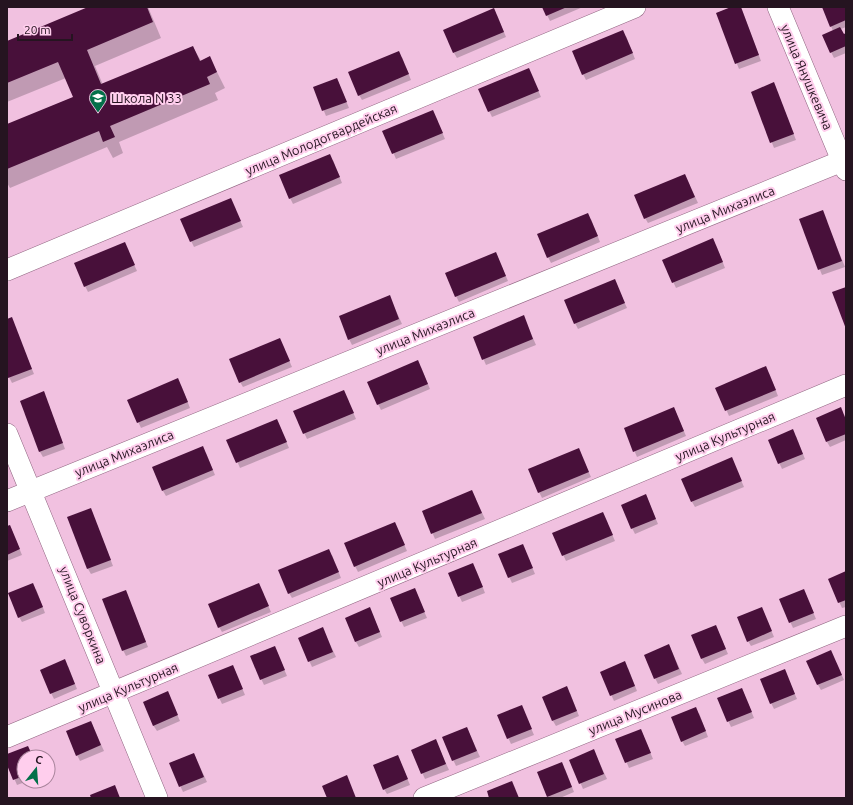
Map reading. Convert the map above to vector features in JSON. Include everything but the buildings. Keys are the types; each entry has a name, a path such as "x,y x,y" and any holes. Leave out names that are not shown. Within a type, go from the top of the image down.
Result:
{"street":[{"name":"улица Молодогвардейская","path":"7,270 635,7"},
{"name":"улица Янушкевича","path":"778,7 844,165"},
{"name":"улица Михаэлиса","path":"7,501 31,490 844,165"},
{"name":"улица Культурная","path":"7,737 115,693 846,385"},
{"name":"улица Суворкина","path":"7,434 157,798"},
{"name":"улица Мусинова","path":"424,798 846,626"}],"place":[{"name":"Школа N 33","path":"98,113"}]}
